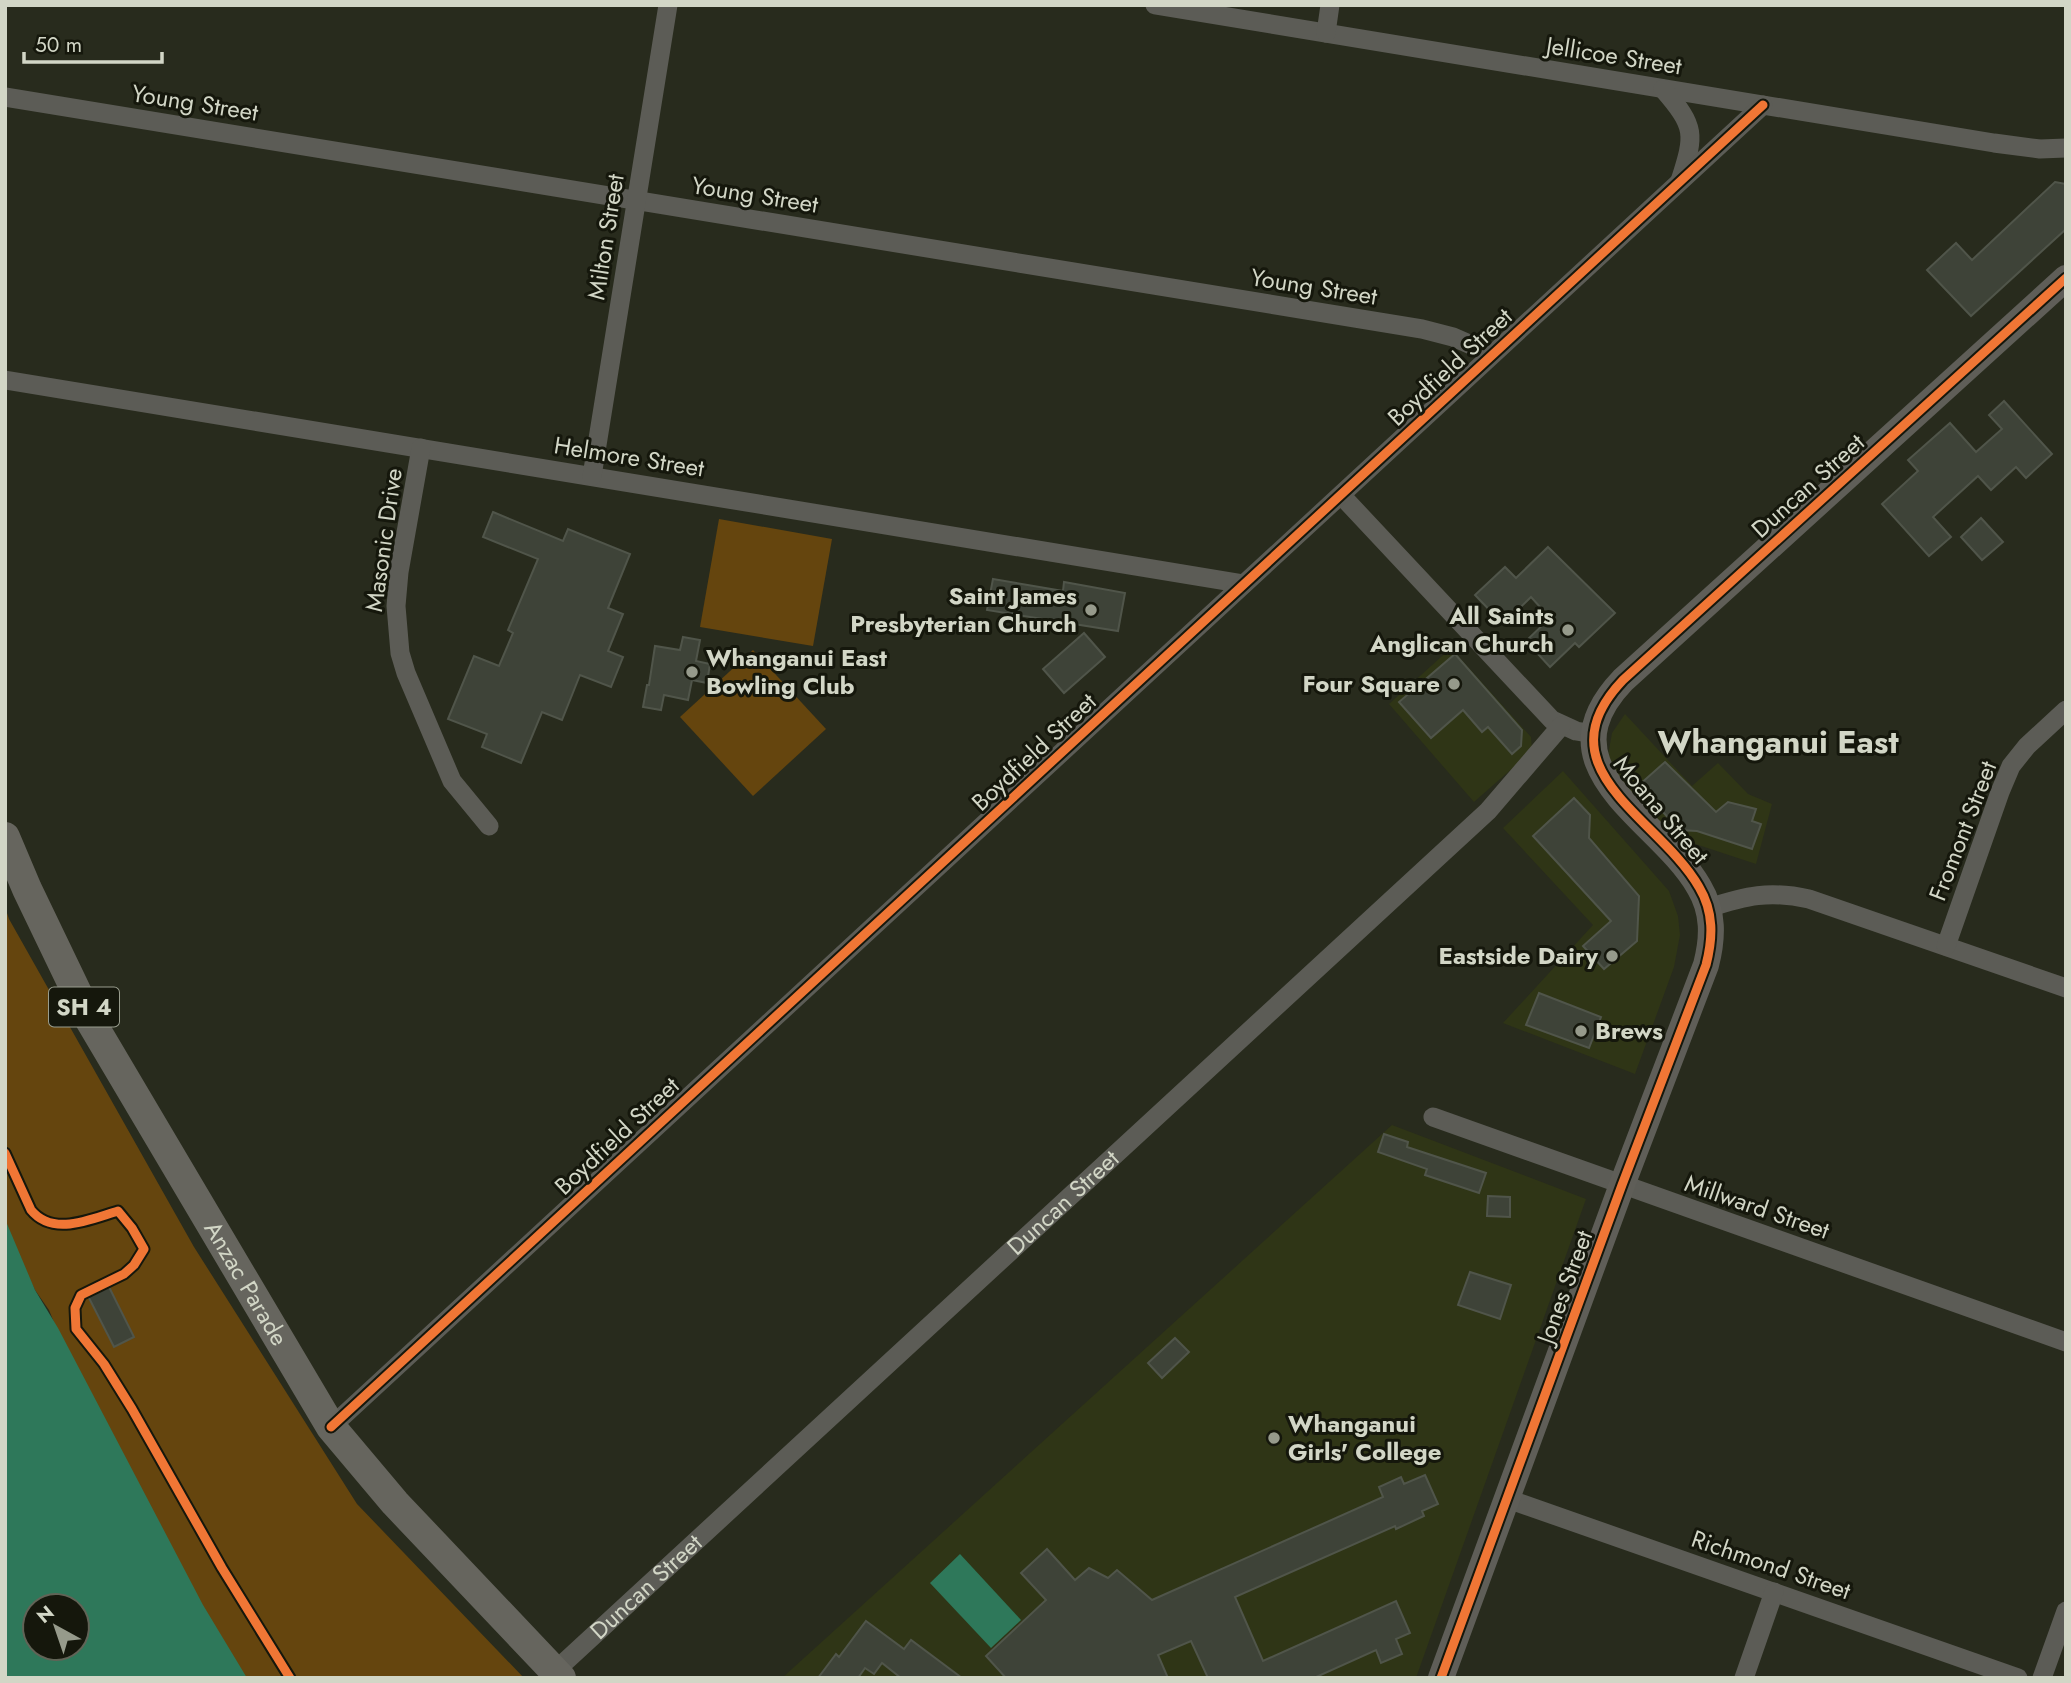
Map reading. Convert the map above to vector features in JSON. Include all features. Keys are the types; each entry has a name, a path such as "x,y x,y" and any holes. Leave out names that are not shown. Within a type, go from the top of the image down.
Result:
{"main road":[{"name":"Duncan Street","path":"1594,734 1603,706 1623,681 2066,278"},
{"name":"Moana Street","path":"1594,734 1597,761 1608,782 1688,871 1700,888 1708,908"},
{"name":"Anzac Parade","path":"5,837 90,1020 331,1427 395,1503 558,1675"},
{"name":"Jones Street","path":"1441,1678 1706,965 1712,942 1712,923 1708,908"}],"street":[{"name":"Milton Street","path":"592,476 668,5"},
{"name":"Jellicoe Street","path":"1155,5 2004,145 2040,149 2066,148"},
{"path":"1326,33 1330,5"},
{"path":"1663,89 1685,117 1690,128 1691,142 1679,182"},
{"name":"Young Street","path":"5,97 1422,329 1471,344 1492,354"},
{"name":"Boydfield Street","path":"331,1427 1763,105"},
{"name":"Helmore Street","path":"5,380 1244,584"},
{"name":"Masonic Drive","path":"421,448 399,572 396,606 400,653 452,781 489,826"},
{"name":"Moana Street","path":"1341,495 1552,720 1561,726 1594,734"},
{"name":"Fromont Street","path":"1946,946 2011,766 2027,746 2066,710"},
{"name":"Duncan Street","path":"558,1675 1488,811 1561,726"},
{"path":"1708,908 1745,896 1785,893 2066,988"},
{"name":"Millward Street","path":"1433,1117 2066,1342"},
{"name":"Richmond Street","path":"1508,1499 2018,1678"},
{"path":"1744,1678 1774,1592"},
{"path":"2042,1678 2066,1611"}],"shaded area":[{"path":"719,519 832,539 813,646 700,627"},
{"path":"1451,648 1531,737 1532,751 1474,802 1389,704"},
{"path":"753,650 826,729 753,796 680,717"},
{"path":"1625,714 1692,786 1718,763 1748,794 1772,804 1756,864 1674,837 1611,770 1608,755 1612,733"},
{"path":"1563,771 1669,891 1678,916 1680,935 1674,967 1635,1074 1503,1023 1593,925 1503,828"},
{"path":"5,907 9,919 194,1247 357,1504 524,1678 230,1678 134,1518 49,1310 35,1290 5,1229"},
{"name":"Whanganui Girls' College","path":"1392,1125 1586,1199 1416,1678 782,1678"},
{"path":"5,1219 35,1290 58,1328 203,1605 247,1678 5,1678"},
{"path":"960,1554 1021,1620 991,1648 930,1583"}],"building":[{"path":"2055,182 2066,184 2066,229 1971,316 1927,270 1956,243 1972,260"},
{"path":"2004,401 2052,454 2026,478 2016,467 1991,490 1978,476 1933,517 1951,537 1929,556 1882,504 1918,471 1908,460 1950,423 1976,452 2002,429 1989,415"},
{"path":"493,512 563,541 568,529 630,554 608,608 623,614 608,651 623,657 611,687 580,675 562,720 542,712 521,763 482,747 487,734 448,719 474,656 499,666 513,633 508,630 538,559 483,537"},
{"path":"1981,518 2003,542 1982,560 1961,537"},
{"path":"1548,547 1615,613 1579,647 1575,643 1550,667 1526,641 1550,618 1531,597 1503,624 1475,595 1505,567 1516,578"},
{"path":"993,579 1063,591 1064,582 1125,593 1118,631 987,610"},
{"path":"1084,633 1105,657 1064,693 1043,669"},
{"path":"683,637 700,640 696,661 710,664 707,683 692,680 688,700 664,695 661,710 643,707 655,646 680,650"},
{"path":"1455,654 1522,730 1521,746 1512,754 1488,727 1482,732 1463,710 1431,738 1399,702"},
{"path":"1665,762 1716,812 1728,802 1756,809 1752,821 1761,824 1752,849 1697,831 1679,830 1639,785"},
{"path":"1574,798 1590,815 1589,838 1639,896 1637,941 1604,969 1583,946 1611,921 1533,836"},
{"path":"1539,993 1601,1017 1589,1048 1526,1025"},
{"path":"1384,1134 1408,1142 1407,1147 1486,1173 1479,1193 1425,1175 1427,1169 1378,1152"},
{"path":"1488,1196 1510,1197 1510,1217 1487,1216"},
{"path":"1470,1272 1511,1285 1500,1319 1458,1305"},
{"path":"109,1287 134,1337 114,1347 88,1296"},
{"path":"1175,1338 1189,1352 1162,1378 1148,1363"},
{"path":"1425,1475 1438,1504 1422,1511 1424,1516 1396,1529 1395,1526 1235,1597 1263,1661 1396,1601 1410,1633 1396,1639 1402,1654 1381,1663 1376,1650 1314,1678 1208,1678 1191,1641 1158,1655 1168,1678 1006,1678 986,1656 1046,1600 1021,1573 1047,1549 1075,1580 1089,1568 1108,1578 1117,1570 1152,1600 1383,1497 1379,1487 1401,1477 1404,1484"},
{"path":"866,1621 904,1649 911,1640 962,1678 901,1678 882,1663 874,1674 865,1668 858,1678 818,1678 836,1654 839,1657"}],"cycle path":[{"path":"331,1427 1763,105"},
{"path":"1441,1678 1708,955 1710,916 1699,887 1681,862 1614,791 1599,766 1594,740 1600,712 1623,680 2066,278"},
{"path":"5,1153 31,1210 40,1218 50,1223 73,1224 118,1211 144,1249 134,1265 124,1274 81,1295 75,1308 76,1329 104,1364 132,1409 222,1568 290,1678"}],"place":[{"name":"Saint James Presbyterian Church","path":"1091,610"},
{"name":"All Saints Anglican Church","path":"1568,630"},
{"name":"Whanganui East Bowling Club","path":"692,672"},
{"name":"Four Square","path":"1454,684"},
{"name":"Eastside Dairy","path":"1612,956"},
{"name":"Brews","path":"1581,1031"},
{"name":"Whanganui Girls' College","path":"1274,1438"}],"district":[{"name":"Whanganui East","path":"1778,742"}]}
